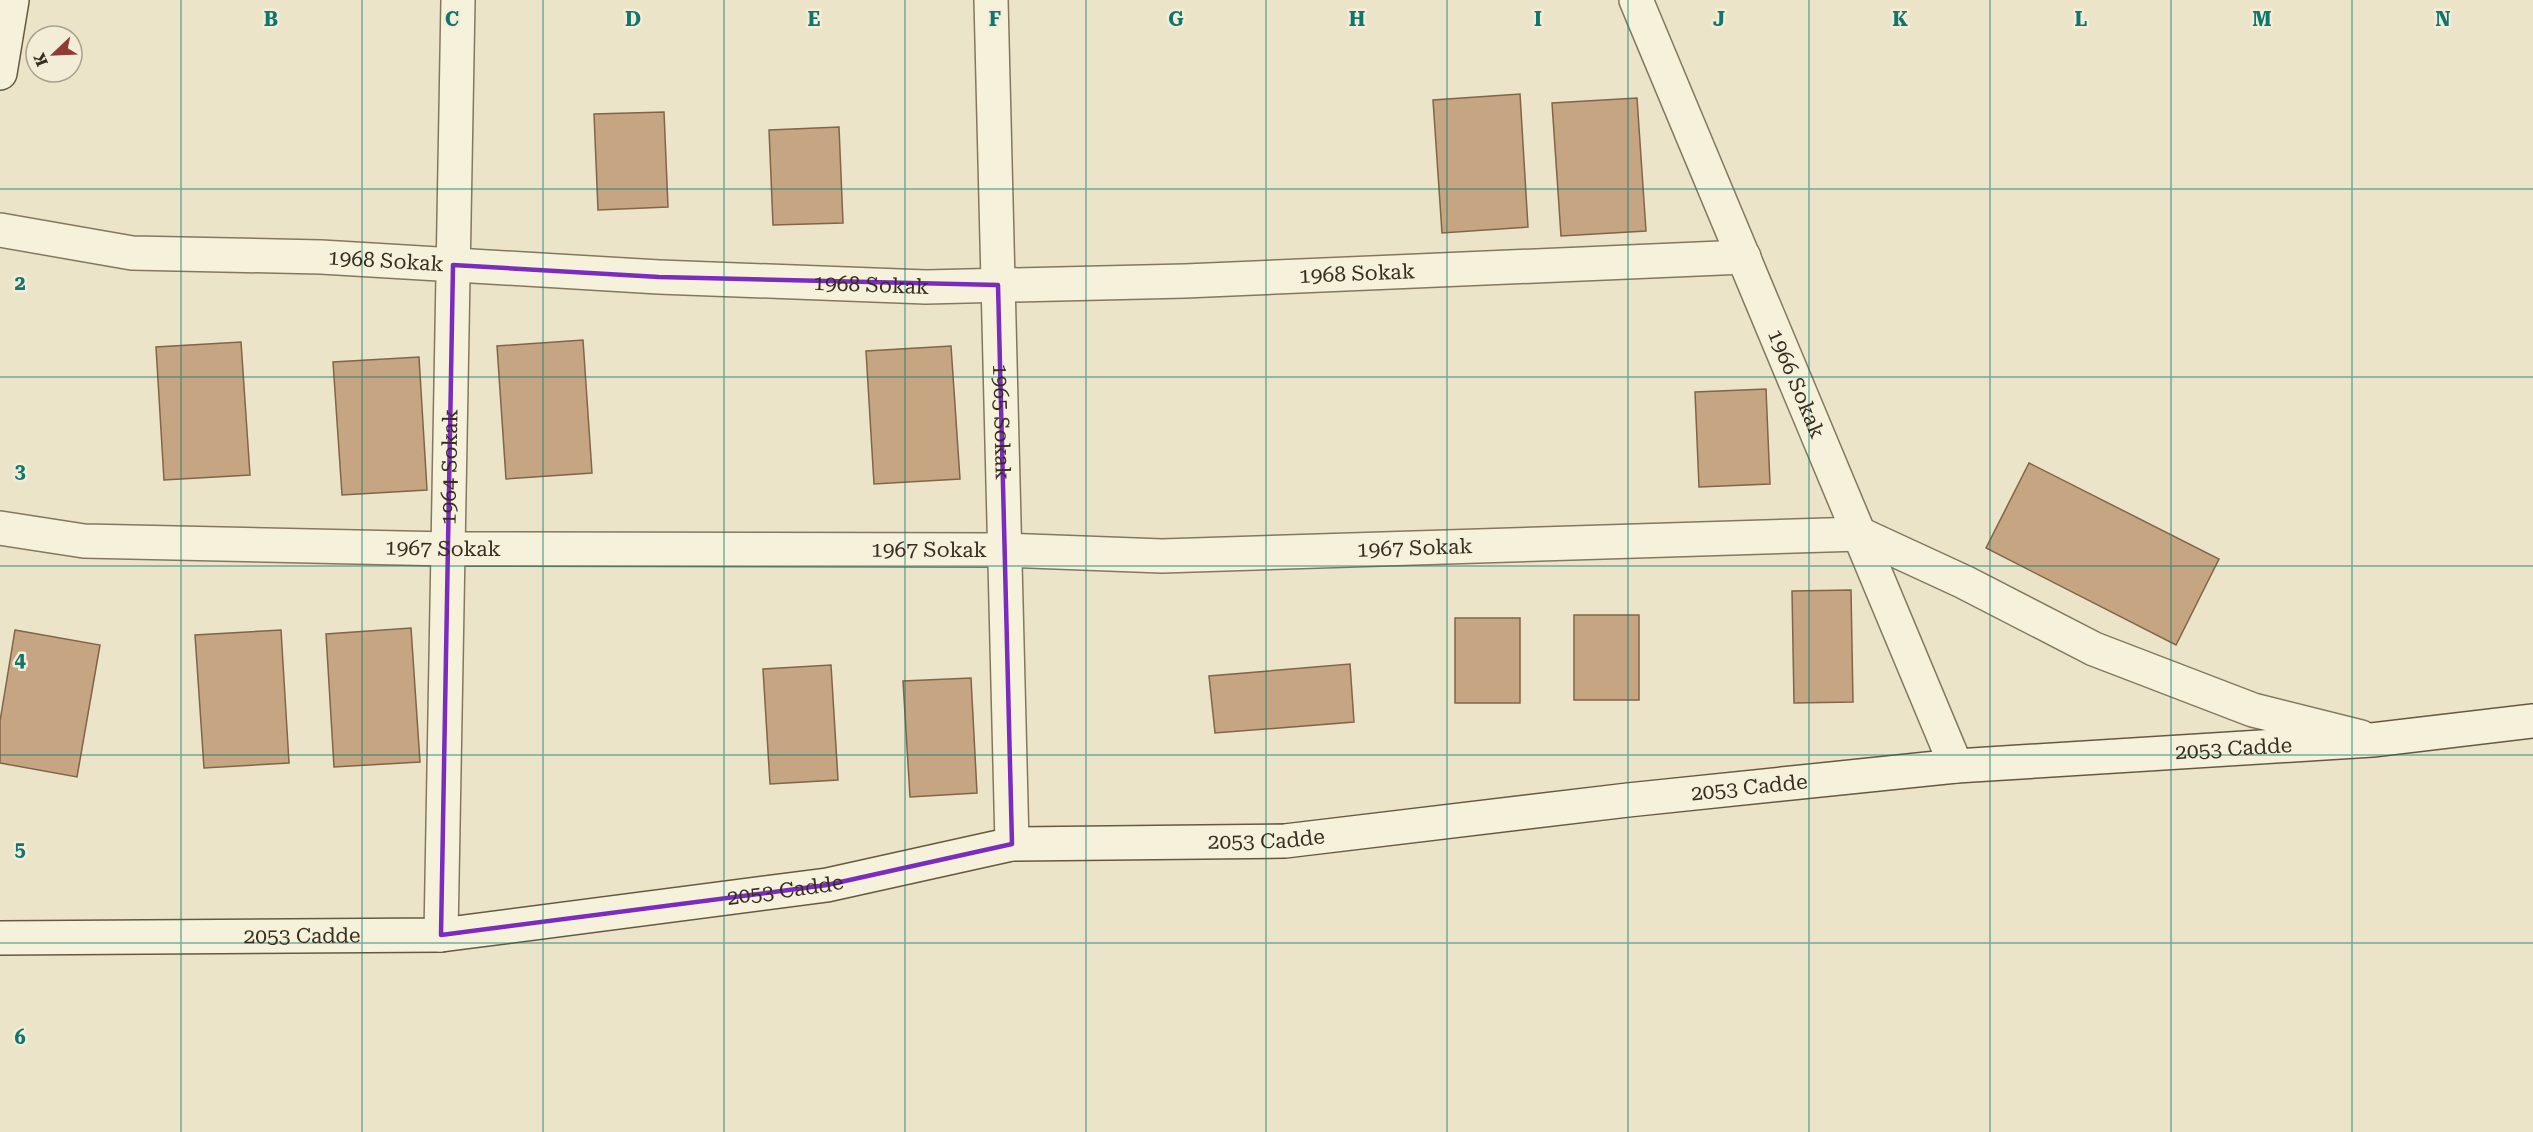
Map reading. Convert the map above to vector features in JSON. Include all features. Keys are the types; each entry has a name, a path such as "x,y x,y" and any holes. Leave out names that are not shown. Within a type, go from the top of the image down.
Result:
{"street":[{"path":"0,73 12,0"},
{"name":"1964 Sokak","path":"441,935 458,0"},
{"name":"1965 Sokak","path":"992,0 1012,844"},
{"name":"1966 Sokak","path":"1636,0 1956,766"},
{"name":"1968 Sokak","path":"0,230 132,253 321,257 671,278 926,287 1209,280 1744,257"},
{"name":"1967 Sokak","path":"0,528 84,541 448,549 1004,550 1162,555 1860,534"},
{"path":"1860,534 1964,582 2094,649 2253,710 2372,740"},
{"name":"2053 Cadde","path":"0,938 441,935 826,885 1012,844 1285,841 1628,800 1956,766 2372,740 2533,721"}],"highlighted area":[{"path":"453,265 659,277 998,285 1012,844 827,885 441,935"}],"building":[{"path":"1520,94 1528,227 1442,233 1433,100"},
{"path":"1637,98 1646,231 1561,236 1552,103"},
{"path":"664,112 668,207 598,210 594,114"},
{"path":"839,127 843,223 773,225 769,130"},
{"path":"583,340 592,473 506,479 497,346"},
{"path":"241,342 250,475 164,480 156,347"},
{"path":"951,346 960,479 874,484 866,351"},
{"path":"419,357 427,490 342,495 333,362"},
{"path":"1766,389 1770,484 1699,487 1695,392"},
{"path":"2029,463 2219,559 2176,645 1986,548"},
{"path":"1851,590 1853,702 1794,703 1792,591"},
{"path":"1574,615 1639,615 1639,700 1574,700"},
{"path":"1455,618 1520,618 1520,703 1455,703"},
{"path":"411,628 420,762 334,767 326,634"},
{"path":"15,630 100,645 77,777 0,763 0,721"},
{"path":"281,630 289,763 204,768 195,635"},
{"path":"1350,664 1354,722 1215,733 1209,676"},
{"path":"831,665 838,780 770,784 763,669"},
{"path":"971,678 977,793 910,797 903,681"}]}
